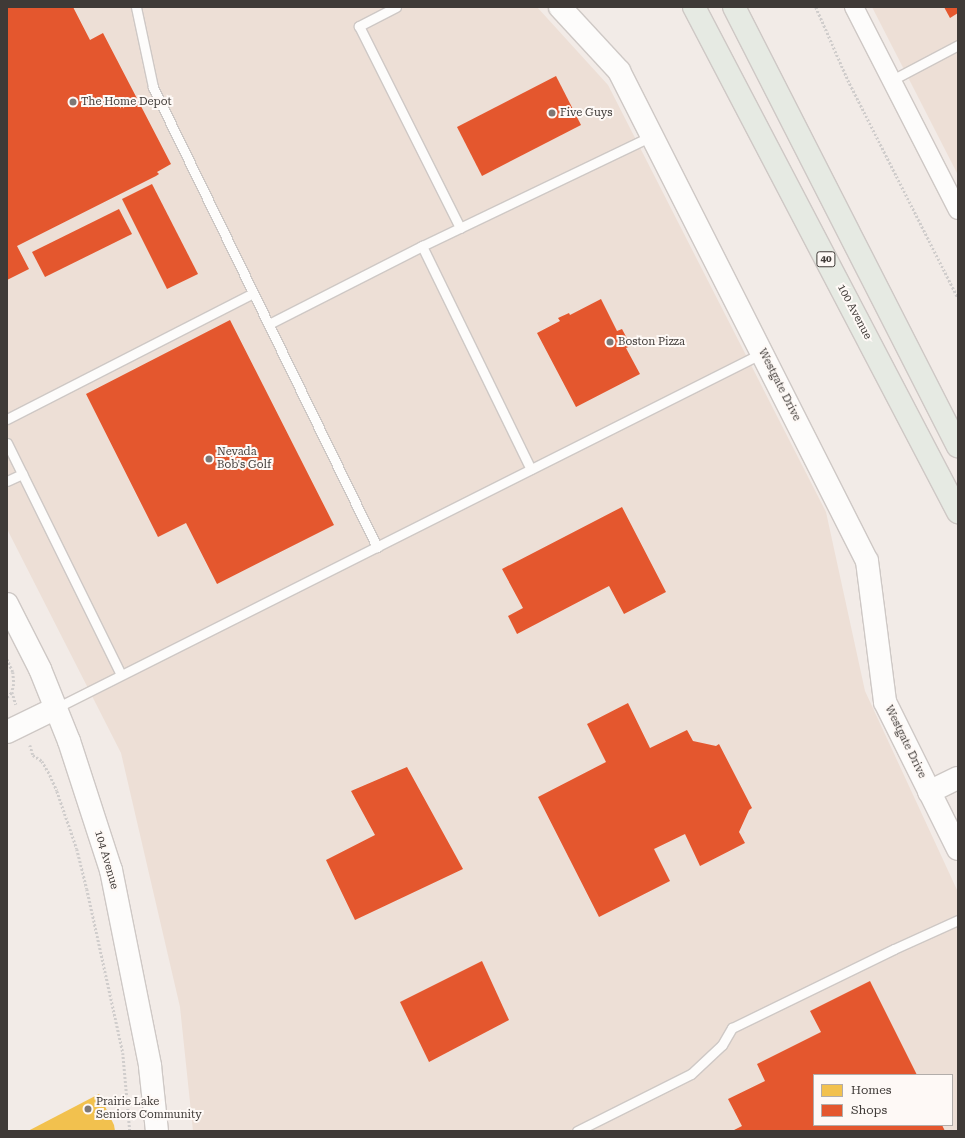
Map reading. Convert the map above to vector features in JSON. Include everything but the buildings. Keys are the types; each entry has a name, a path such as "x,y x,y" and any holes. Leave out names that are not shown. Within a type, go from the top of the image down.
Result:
{"main road":[{"name":"100 Avenue","path":"694,7 958,512"},
{"path":"734,7 958,446"}],"street":[{"name":"Westgate Drive","path":"560,7 619,70 867,561 885,702 958,849"},
{"path":"854,7 958,210"},
{"name":"104 Avenue","path":"7,604 40,669 69,741 111,870 150,1066 157,1131"},
{"path":"15,728 56,708"},
{"name":"Westgate Drive","path":"929,792 958,778"}],"lane":[{"path":"136,7 153,87 377,546"},
{"path":"396,7 359,26 460,228"},
{"path":"892,80 958,45"},
{"path":"269,324 422,246 652,136"},
{"path":"422,246 532,469"},
{"path":"7,419 253,293"},
{"path":"56,708 763,353"},
{"path":"7,443 121,675"},
{"path":"7,481 22,474"},
{"path":"577,1131 691,1074 722,1046 732,1028 894,949 958,920"}],"path":[{"path":"816,7 848,80 958,298"},
{"path":"7,659 13,672 14,684 12,692 15,728 33,755 42,761 53,780 77,849 96,925 119,1031 123,1053 130,1131"},
{"path":"7,697 12,692"}],"shaded area":[{"path":"7,7 537,7 608,85 826,512 865,691 958,892 958,1131 193,1131 180,1007 121,753 7,529"},
{"path":"872,7 958,7 958,175"}],"place":[{"name":"The Home Depot","path":"73,102"},
{"name":"Five Guys","path":"552,113"},
{"name":"Boston Pizza","path":"610,342"},
{"name":"Nevada Bob's Golf","path":"209,459"},
{"name":"Prairie Lake Seniors Community","path":"88,1109"}]}
